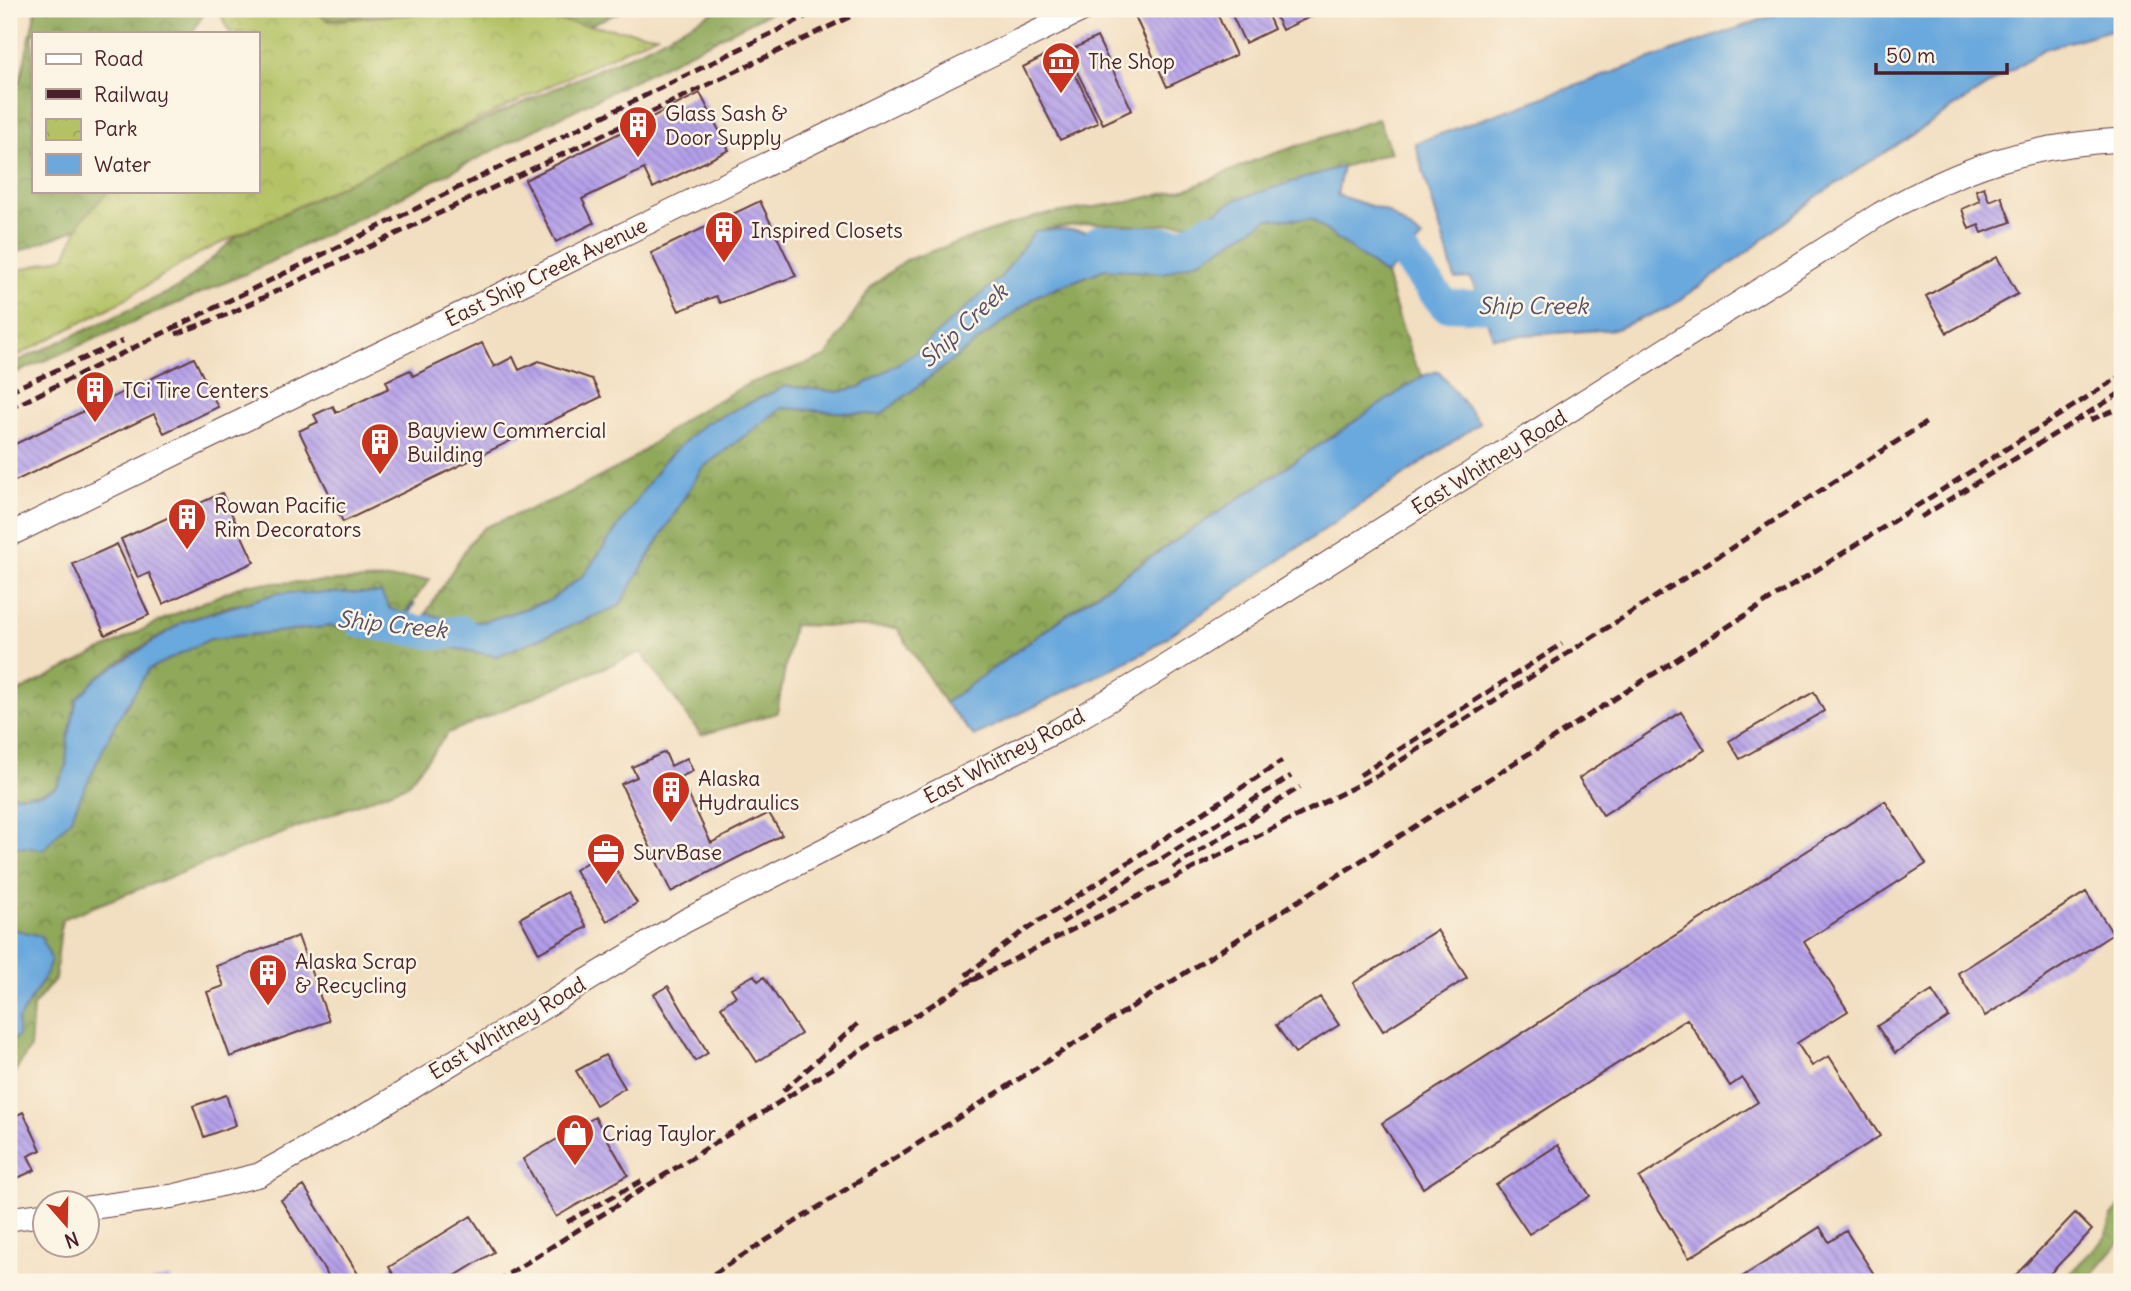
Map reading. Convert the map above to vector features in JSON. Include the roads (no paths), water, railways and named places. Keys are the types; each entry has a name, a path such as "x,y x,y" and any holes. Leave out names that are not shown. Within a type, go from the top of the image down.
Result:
{"street":[{"name":"East Ship Creek Avenue","path":"9,536 1084,9"},
{"name":"East Whitney Road","path":"102,1206 174,1196 259,1175 366,1116 685,920 1058,730 1150,676 1881,214 1930,186 1989,161 2035,149 2122,139"},
{"path":"9,1219 32,1216"}],"water":[{"path":"1791,9 2122,9 2122,27 2044,49 1816,197 1745,254 1670,307 1616,329 1493,337 1471,278 1455,279 1415,143"},
{"path":"1343,166 1337,195 1386,211 1422,238 1386,275 1311,219 1268,219 1201,260 1164,273 1105,269 1038,295 880,415 782,408 702,468 619,606 497,656 415,641 426,613 457,622 483,622 549,601 584,575 664,461 704,424 786,386 838,392 860,387 915,353 1001,277 1035,231 1085,231 1166,249 1200,222 1235,200"},
{"path":"1438,371 1480,423 1144,653 974,736 945,703 1099,592 1423,376"},
{"path":"278,593 381,593 390,609 404,614 415,603 396,638 332,626 210,639 149,669 115,724 70,820 44,849 9,846 9,796 40,794 57,787 66,768 68,738 77,699 97,678 183,622"},
{"path":"9,928 41,936 51,959 46,975 18,1020 18,1036 9,1044"}],"waterway":[{"name":"Ship Creek","path":"1099,241 1184,243 1211,228"},
{"name":"Ship Creek","path":"1370,231 1404,255 1445,305 1525,308"},
{"name":"Ship Creek","path":"360,622 439,634 461,631"}],"railway":[{"path":"9,409 821,9"},
{"path":"176,334 231,313 866,9"},
{"path":"9,391 123,341"},
{"path":"701,1282 2122,375"},
{"path":"1921,517 2122,392"},
{"path":"2090,420 2122,407"},
{"path":"973,980 1380,774 1927,422"},
{"path":"1360,775 1562,644"},
{"path":"966,975 1018,935 1282,761"},
{"path":"1061,923 1291,776"},
{"path":"1173,868 1300,787"},
{"path":"496,1282 981,974"},
{"path":"783,1091 861,1021"},
{"path":"567,1222 643,1180"}],"place":[{"name":"The Shop","path":"1061,95"},
{"name":"Glass Sash & Door Supply","path":"638,159"},
{"name":"Inspired Closets","path":"724,264"},
{"name":"TCi Tire Centers","path":"95,424"},
{"name":"Bayview Commercial Building","path":"380,476"},
{"name":"Rowan Pacific Rim Decorators","path":"187,551"},
{"name":"Alaska Hydraulics","path":"671,824"},
{"name":"SurvBase","path":"606,886"},
{"name":"Alaska Scrap & Recycling","path":"268,1007"},
{"name":"Criag Taylor","path":"575,1167"}]}
